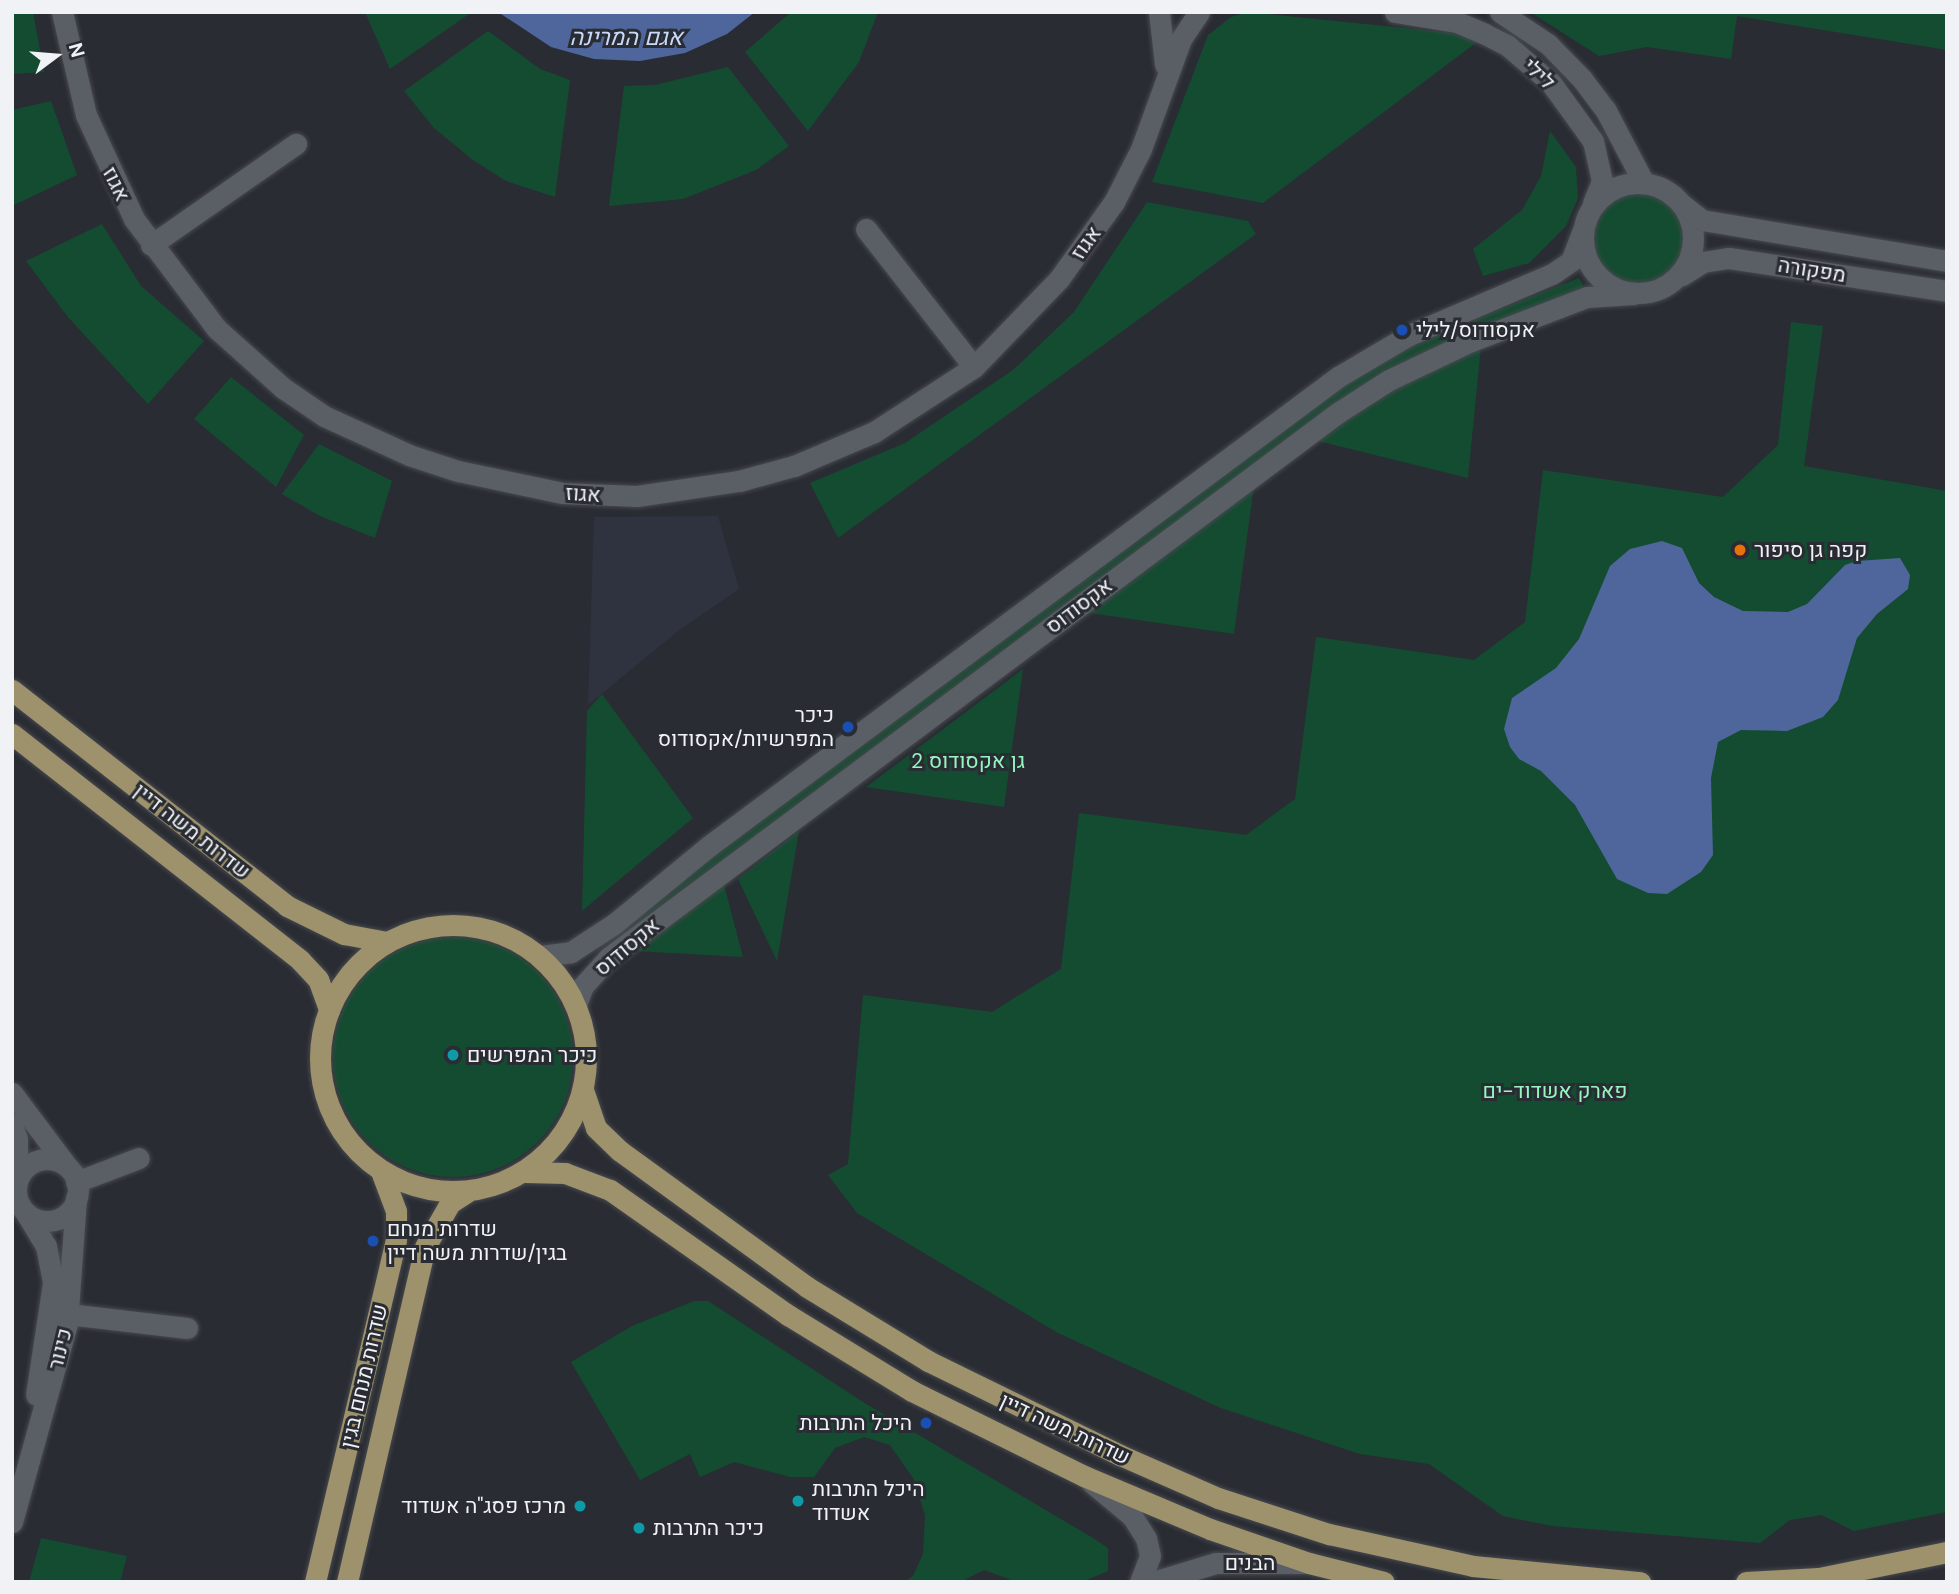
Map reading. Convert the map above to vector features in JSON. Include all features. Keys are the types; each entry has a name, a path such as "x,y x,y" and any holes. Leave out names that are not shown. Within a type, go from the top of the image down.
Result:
{"main road":[{"name":"שדרות משה דיין","path":"12,690 287,906 331,929 387,942"},
{"name":"שדרות משה דיין","path":"12,734 299,960 318,979 329,1010"},
{"path":"466,925 517,941 540,956 576,1005 587,1061 583,1090 571,1122 552,1150 525,1172 467,1192 408,1184 381,1171 360,1154 331,1112 320,1061 329,1010 352,971 387,942 412,931 466,925"},
{"name":"שדרות משה דיין","path":"583,1090 596,1128 620,1151 807,1287 928,1362 1120,1455 1218,1498 1329,1534 1473,1566 1640,1582"},
{"name":"שדרות מנחם בגין","path":"315,1582 396,1240 397,1211 381,1171"},
{"name":"שדרות משה דיין","path":"525,1172 565,1173 610,1190 788,1315 912,1391 1084,1476 1210,1529 1309,1563 1384,1582"},
{"name":"שדרות מנחם בגין","path":"347,1582 425,1247 444,1210 467,1192"},
{"path":"1746,1582 1819,1581 1947,1552"}],"street":[{"name":"אגוז","path":"62,12 75,78 99,148 151,245 224,336 283,388 324,416 410,456 458,471 562,493 637,496 685,491 794,466 874,432 974,367 1059,279 1107,212 1141,149 1163,80 1167,53 1158,12"},
{"name":"אגוז","path":"1163,80 1199,12"},
{"name":"לילי","path":"1395,12 1457,22 1485,34 1507,46 1551,83 1593,141 1602,181 1587,220"},
{"name":"לילי","path":"1500,12 1548,44 1582,79 1605,109 1644,183"},
{"path":"151,245 296,144"},
{"path":"1644,183 1673,195 1684,206 1694,242 1680,276 1651,293 1634,294 1601,280 1584,248 1587,220 1613,189 1644,183"},
{"name":"מפקורה","path":"1684,206 1702,220 1947,261"},
{"name":"אקסודוס","path":"540,956 572,952 614,924 709,846 1338,377 1409,335 1552,275 1571,261 1587,220"},
{"path":"866,229 974,367"},
{"name":"מפקורה","path":"1680,276 1703,262 1729,258 1947,290"},
{"name":"אקסודוס","path":"576,1005 583,986 608,958 1329,419 1389,380 1469,342 1587,297 1634,294"},
{"path":"12,1093 73,1182 70,1209 54,1220 26,1213 16,1196 18,1139 12,1124"},
{"path":"73,1182 139,1158"},
{"path":"17,1182 24,1168 41,1159 73,1182"},
{"name":"כינור","path":"12,1522 68,1314 73,1182"},
{"name":"כינור","path":"18,1497 53,1283 46,1246 26,1213"},
{"path":"68,1314 187,1328"},
{"path":"1084,1476 1132,1516 1146,1538 1150,1556 1140,1582"},
{"name":"הבנים","path":"1153,1582 1216,1563 1309,1563"}],"shaded area":[{"path":"718,516 739,589 678,631 588,705 594,517"}],"green space":[{"path":"12,12 33,12 44,72 12,74"},
{"path":"365,12 467,12 469,14 390,69"},
{"path":"791,12 878,12 859,62 808,131 745,52"},
{"path":"1248,12 1453,33 1477,42 1263,203 1152,182 1208,35 1231,17"},
{"path":"1530,12 1947,12 1947,50 1737,16 1731,59 1647,47 1599,56"},
{"path":"488,31 540,69 570,80 555,197 506,181 473,160 434,128 404,91"},
{"path":"728,67 789,146 756,170 683,199 609,206 624,86 655,85"},
{"path":"51,101 77,175 12,206 12,110"},
{"path":"1550,131 1576,167 1578,198 1566,226 1529,263 1483,276 1473,249 1522,210 1541,176"},
{"path":"1638,193 1656,197 1670,207 1680,221 1684,239 1680,257 1670,271 1656,281 1638,285 1620,281 1606,271 1596,257 1592,239 1596,221 1606,207 1620,197"},
{"path":"1147,202 1248,221 1256,234 838,538 810,483 905,443 1013,370 1074,312"},
{"path":"102,224 141,286 204,341 148,404 67,316 26,261"},
{"path":"1579,278 1584,287 1420,358 617,940 612,935 695,863 1341,386 1412,344"},
{"name":"פארק אשדוד-ים","path":"1791,322 1823,326 1804,466 1947,491 1947,1512 1854,1531 1822,1515 1790,1520 1760,1543 1552,1526 1503,1516 1429,1464 1360,1454 1221,1408 1058,1333 857,1213 828,1175 848,1164 863,995 992,1012 1061,969 1079,813 1246,835 1295,799 1316,637 1474,660 1525,622 1543,470 1723,497 1778,445"},
{"path":"1481,346 1468,478 1318,441 1385,389"},
{"path":"231,377 304,435 276,487 194,419"},
{"path":"319,444 392,481 375,538 320,516 282,494"},
{"path":"1254,485 1234,634 1083,612"},
{"name":"גן אקסודוס 2","path":"1023,669 1004,807 866,787"},
{"path":"602,694 693,818 582,911 587,711"},
{"path":"799,831 777,961 738,879"},
{"path":"724,885 743,957 634,951"},
{"name":"כיכר המפרשים","path":"453,937 476,939 499,946 520,957 538,972 553,990 564,1011 571,1034 571,1080 564,1103 553,1124 538,1142 520,1157 499,1168 476,1175 453,1177 430,1175 407,1168 386,1157 368,1142 353,1124 342,1103 335,1080 333,1057 335,1034 342,1011 353,990 368,972 386,957 407,946 430,939"},
{"path":"694,1301 708,1301 863,1402 1093,1538 1108,1548 1108,1571 1082,1582 1017,1582 984,1570 960,1582 904,1582 913,1576 923,1554 925,1515 913,1478 890,1445 864,1437 835,1448 814,1477 790,1477 734,1462 700,1477 690,1454 640,1480 571,1362 632,1326"},
{"path":"41,1538 127,1556 120,1582 29,1582"}],"water":[{"name":"אגם המרינה","path":"498,12 755,12 727,34 685,53 640,61 594,59 551,47"},
{"path":"1662,541 1682,548 1699,583 1714,597 1743,611 1788,612 1807,604 1845,565 1857,561 1900,558 1910,575 1908,589 1877,614 1857,638 1838,700 1823,717 1787,731 1741,730 1718,742 1711,778 1713,855 1701,872 1667,894 1648,893 1617,879 1575,805 1541,771 1519,759 1510,747 1504,729 1512,698 1556,668 1579,639 1610,566 1630,549"}],"place":[{"name":"אקסודוס/לילי","path":"1402,330"},
{"name":"קפה גן סיפור","path":"1740,550"},
{"name":"כיכר המפרשיות/אקסודוס","path":"848,727"},
{"name":"כיכר המפרשים","path":"453,1055"},
{"name":"שדרות מנחם בגין/שדרות משה דיין","path":"373,1241"},
{"name":"היכל התרבות","path":"926,1423"},
{"name":"היכל התרבות אשדוד","path":"798,1501"},
{"name":"מרכז פסג\"ה אשדוד","path":"580,1506"},
{"name":"כיכר התרבות","path":"639,1528"}]}
